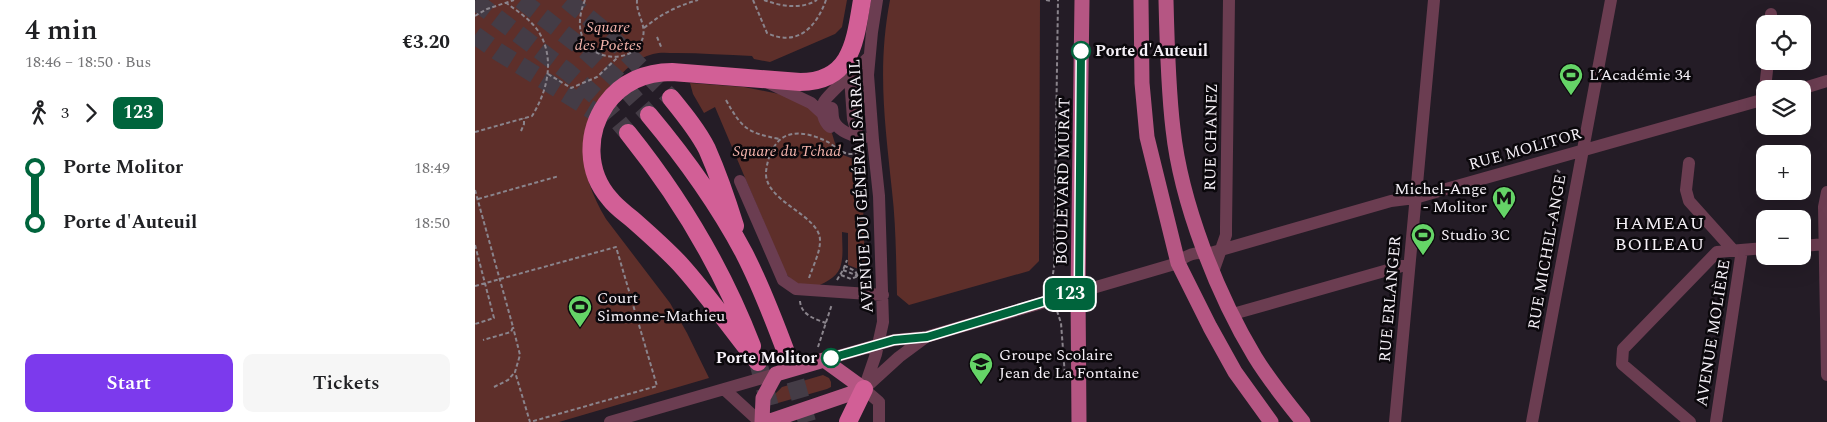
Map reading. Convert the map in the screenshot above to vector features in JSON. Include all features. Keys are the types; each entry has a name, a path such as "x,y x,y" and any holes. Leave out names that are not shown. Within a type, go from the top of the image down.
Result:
{"highway":[{"path":"628,133 667,183 709,251 744,325 758,362 679,264 606,194 595,172 591,150 596,122 607,102 623,87 637,78 652,73 672,72 809,82 827,77 849,58 854,47 862,0"},
{"path":"671,98 706,148 725,195 744,253 767,303 787,355"},
{"path":"649,115 694,172 744,253"},
{"path":"848,422 864,390"}],"main road":[{"name":"BOULEVARD MURAT","path":"1079,422 1082,0"},
{"path":"1141,0 1142,83 1147,137 1178,263 1235,372 1268,421"},
{"path":"1166,0 1168,74 1173,131 1185,194 1214,252 1213,272 1255,357 1283,398 1303,422"},
{"path":"761,422 763,398 776,374 821,355 864,390"},
{"path":"767,422 864,390"}],"street":[{"name":"AVENUE DU GÉNÉRAL SARRAIL","path":"864,390 883,322 879,196 869,146 869,57 877,0"},
{"name":"RUE CHANEZ","path":"1214,252 1226,227 1229,0"},
{"name":"RUE ERLANGER","path":"1395,422 1435,0"},
{"name":"RUE MICHEL-ANGE","path":"1533,422 1611,0"},
{"path":"869,57 824,102 827,111 841,128 858,137 869,146"},
{"path":"850,77 853,118 858,137"},
{"path":"759,79 827,111"},
{"path":"1811,86 1827,81"},
{"name":"RUE MOLITOR","path":"927,337 1178,263 1185,266 1204,260 1214,252 1391,201 1415,198 1756,101"},
{"path":"827,111 826,123 830,127"},
{"path":"1689,163 1686,190 1689,201 1738,250"},
{"path":"740,181 783,280 796,289 883,295"},
{"path":"1827,192 1824,207 1827,375"},
{"path":"1811,245 1825,244"},
{"path":"1691,422 1621,364 1623,349 1717,252 1756,249"},
{"name":"AVENUE MOLIÈRE","path":"1716,422 1738,250"},
{"path":"1233,314 1409,264"},
{"path":"821,355 894,340 927,337"},
{"path":"879,422 879,402 864,390 899,357 927,337"},
{"path":"611,422 776,374"},
{"path":"724,389 761,422"}],"path":[{"path":"475,16 487,8 514,0"},
{"path":"585,0 579,21 586,44 594,52 604,56 618,57"},
{"path":"548,74 571,88 597,77 618,57 638,47 644,28 636,9 637,0"},
{"path":"644,28 658,17 681,5 698,0"},
{"path":"753,0 767,33 779,38 801,35 813,26 826,0"},
{"path":"764,0 785,6 798,6 817,0"},
{"path":"1046,0 1051,0"},
{"name":"BOULEVARD MURAT","path":"1051,285 1054,267 1058,0"},
{"path":"475,132 532,116 544,93 548,74 547,52 540,33 528,20 505,2"},
{"path":"657,37 662,48"},
{"path":"727,100 737,120 756,135 780,139"},
{"path":"521,131 524,118"},
{"path":"809,280 820,241 818,230 775,193 766,177 772,150 780,139 794,133 809,134 851,154 869,146"},
{"path":"1557,170 1564,176"},
{"path":"478,199 559,176"},
{"path":"475,190 520,355 515,372 508,380 494,387"},
{"path":"475,245 495,318 475,324"},
{"path":"475,286 617,247 657,386 530,422 515,372"},
{"path":"821,355 837,280 847,260"},
{"path":"845,266 855,271 858,276"},
{"path":"843,270 858,276 869,277"},
{"path":"841,274 851,279 858,276"},
{"path":"801,298 800,302 804,312 810,317 827,323"},
{"path":"1056,310 1061,323 1065,378"},
{"path":"483,340 511,332 513,327"}],"green space":[{"name":"Square des Poètes","path":"490,0 847,0 842,27 835,34 770,62 754,59 752,56 695,53 656,53 647,56 631,65 617,78 599,99 590,116 585,132 583,149 589,184 606,219 670,303 709,378 559,422 475,422 475,5"},
{"path":"890,0 1040,0 1039,261 1029,271 909,305 897,295 896,243 883,96 884,49"},
{"name":"Square du Tchad","path":"690,83 744,87 779,94 807,104 830,127 838,153 856,160 858,163 863,202 865,269 861,270 848,265 848,233 842,232 841,264 834,276 817,286 811,287 794,282 789,277 785,272 715,107 704,113 693,94"},
{"path":"823,375 829,378 831,387 778,403 774,402 773,396 782,387"}],"tunnel":[{"path":"521,0 586,51 620,82 649,115"},
{"path":"567,0 607,33 671,98"},
{"path":"475,1 568,72 600,100 628,133"},
{"path":"475,35 497,51 611,122"},
{"path":"788,355 807,422"},
{"path":"758,362 774,422"}],"bus line":[{"name":"123","path":"831,358 894,340 927,337 1079,291 1081,51"}],"place":[{"name":"Porte d'Auteuil","path":"1081,51"},
{"name":"L’Académie 34","path":"1571,96"},
{"name":"Michel-Ange - Molitor","path":"1504,219"},
{"name":"Studio 3C","path":"1423,256"},
{"name":"Court Simonne-Mathieu","path":"580,328"},
{"name":"Porte Molitor","path":"831,358"},
{"name":"Groupe Scolaire Jean de La Fontaine","path":"981,385"}],"district":[{"name":"HAMEAU BOILEAU","path":"1660,233"}]}
